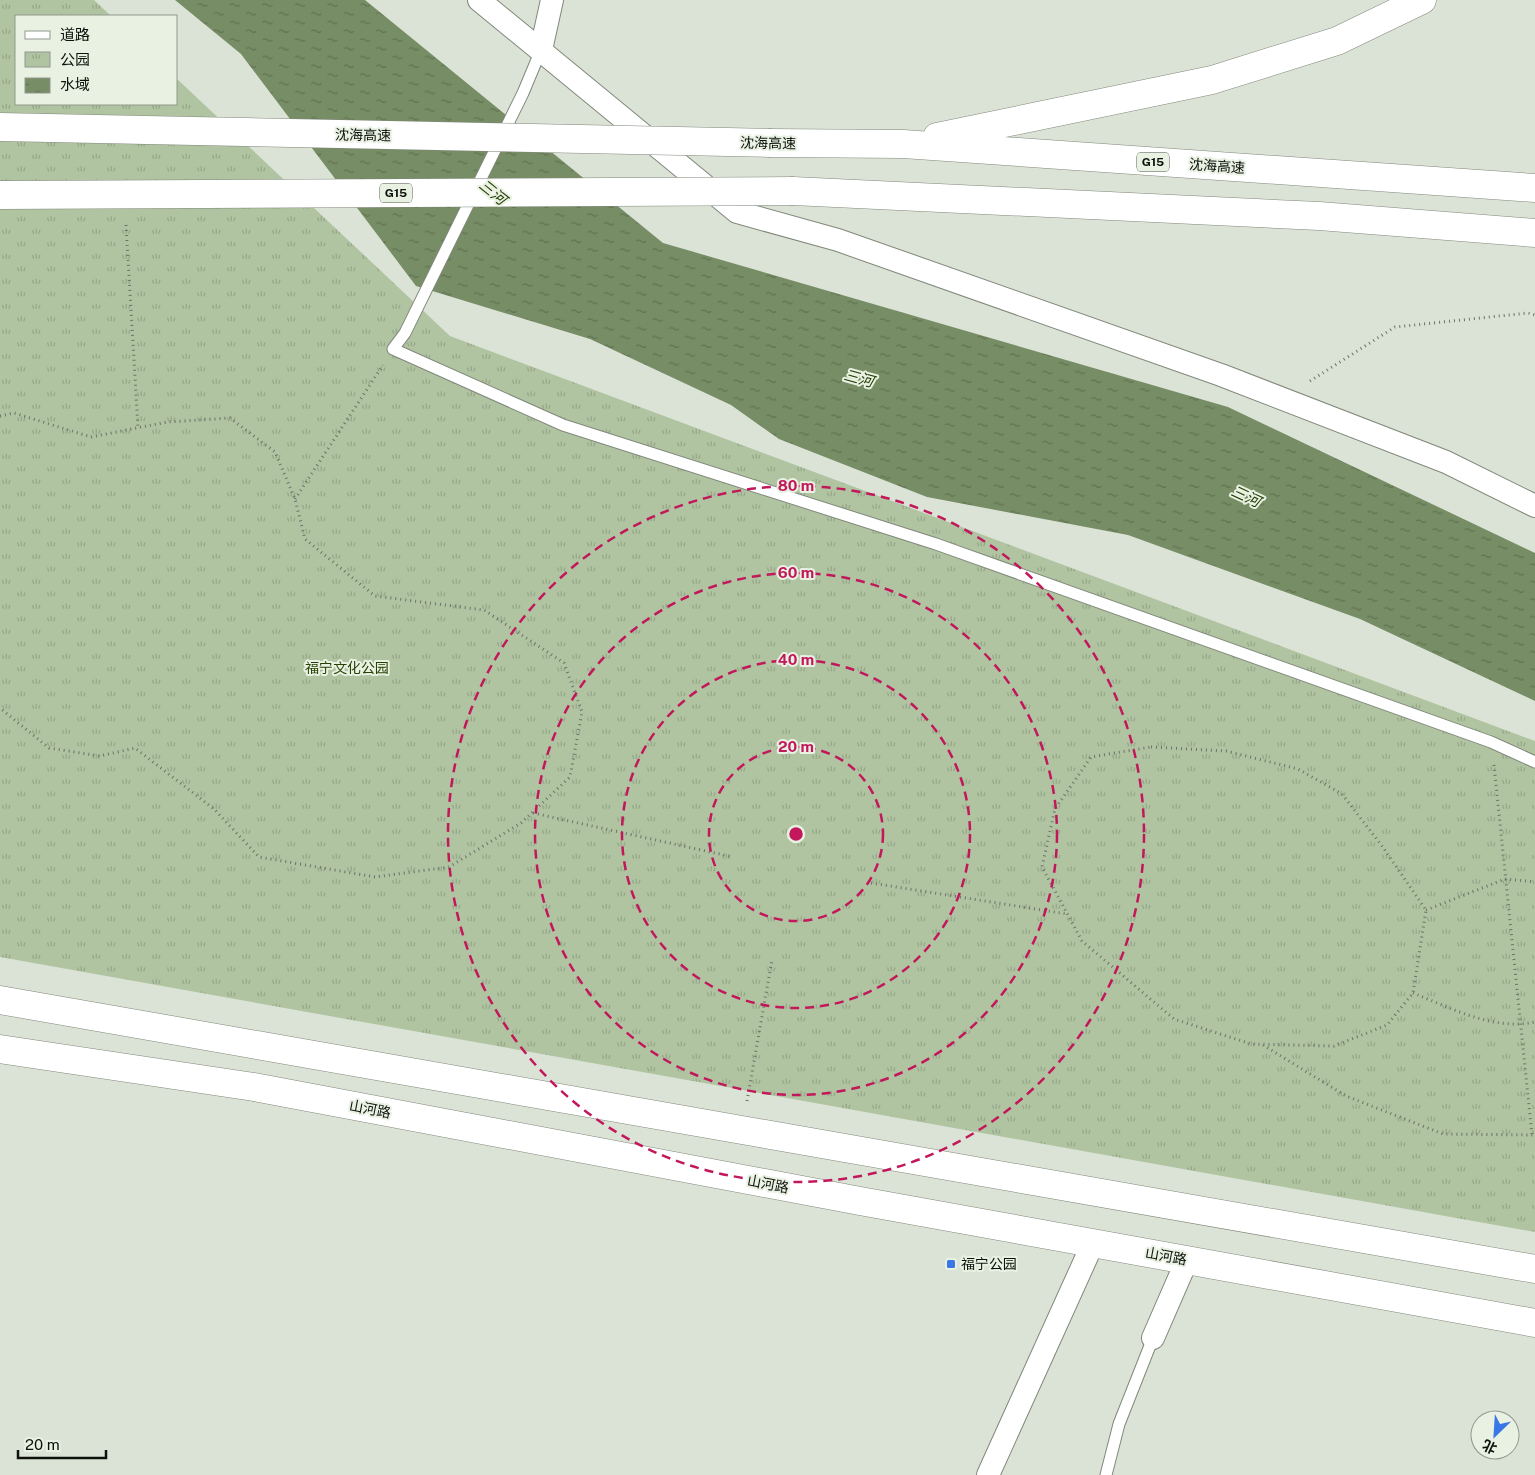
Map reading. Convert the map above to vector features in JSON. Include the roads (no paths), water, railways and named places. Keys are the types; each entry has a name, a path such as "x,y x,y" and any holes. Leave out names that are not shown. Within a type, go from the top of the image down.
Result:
{"main road":[{"path":"903,144 1212,80 1337,41 1422,0"},
{"name":"沈海高速","path":"0,127 771,144 903,144 1535,188"},
{"name":"G15","path":"0,195 793,191 1318,216 1535,234"},
{"path":"0,1000 1535,1269"},
{"name":"山河路","path":"0,1048 254,1087 860,1202 1535,1323"}],"street":[{"path":"479,0 737,212 838,240 1221,375 1446,462 1535,506"},
{"path":"541,50 552,0"},
{"path":"988,1475 1093,1243"},
{"path":"1153,1338 1187,1260"}],"lane":[{"path":"541,50 523,93 405,333 393,349 563,425 936,544 1491,742 1535,762"},
{"path":"1106,1475 1119,1424 1153,1338"}],"water":[{"name":"三河","path":"175,0 365,0 663,243 1228,407 1535,553 1535,701 1360,619 1128,535 927,497 779,439 731,405 590,339 416,286 241,54"}],"place":[{"name":"福宁公园","path":"951,1264"}],"park label":[{"name":"福宁文化公园","path":"347,668"}]}
